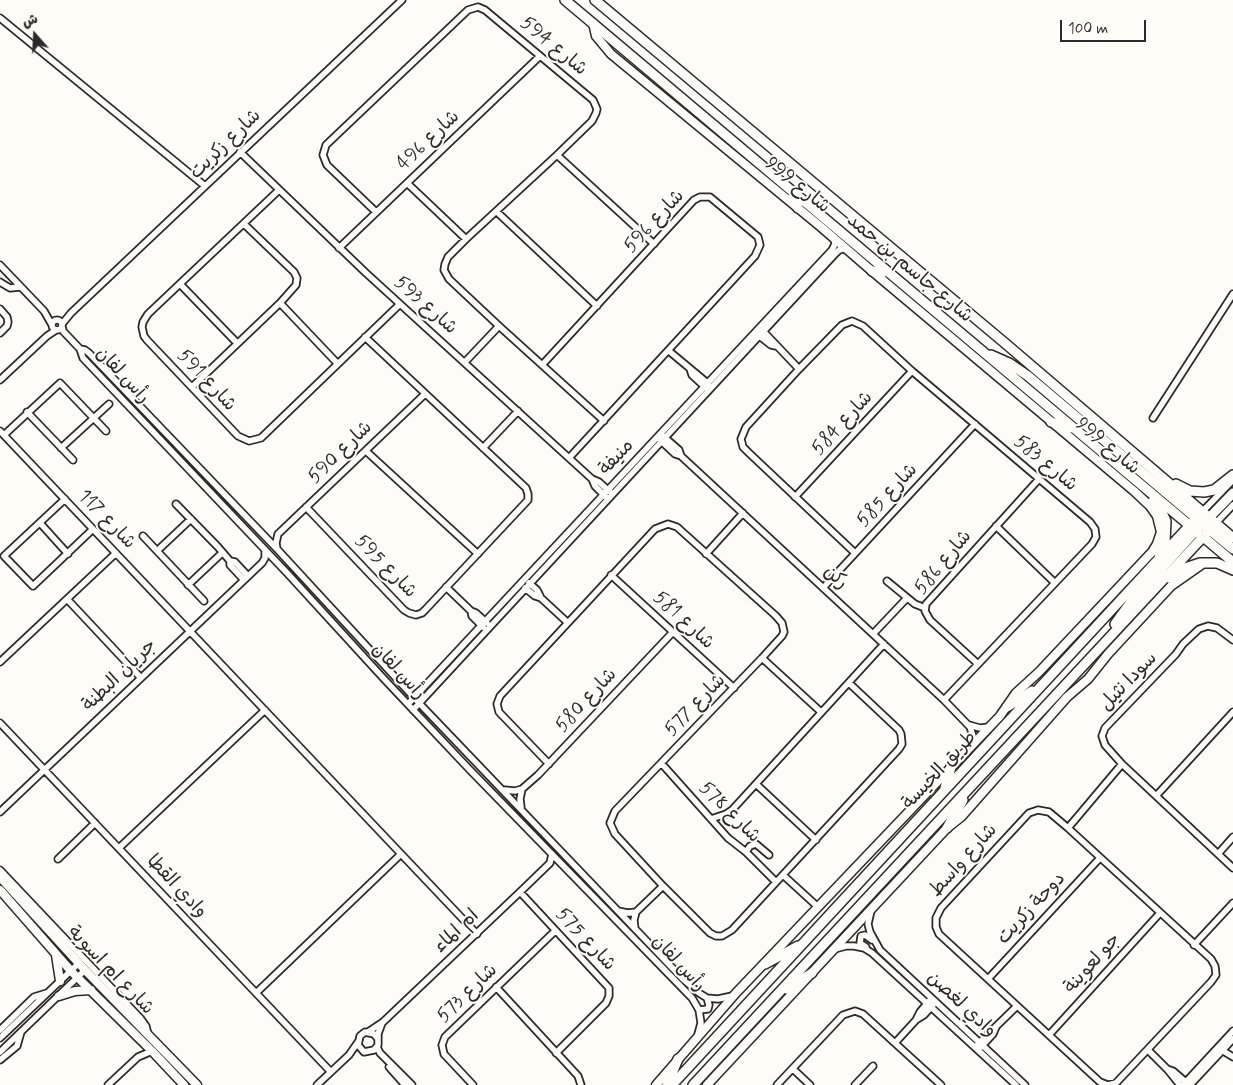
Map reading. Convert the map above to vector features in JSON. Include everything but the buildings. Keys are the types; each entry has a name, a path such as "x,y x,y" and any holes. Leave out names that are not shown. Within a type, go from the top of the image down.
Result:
{"main road":[{"name":"شارع جاسم بن حمد","path":"565,0 1139,483 1203,524 1233,538"},
{"name":"شارع جاسم بن حمد","path":"595,0 1162,477 1233,562"},
{"path":"793,192 798,208"},
{"path":"872,271 888,272"},
{"path":"986,354 1009,363 1028,376 1233,549"},
{"path":"1051,422 1076,430"},
{"path":"1162,477 1183,488 1204,492 1214,490 1233,476"},
{"path":"1139,483 1146,496 1163,513 1166,521 1166,543 1154,565"},
{"path":"1100,647 1131,602 1233,493"},
{"name":"طريق الخيسة","path":"672,1085 1101,620 1154,565 1203,524"},
{"name":"طريق الخيسة","path":"693,1085 1153,590 1203,524"},
{"path":"1153,590 1182,569 1203,563 1218,563 1233,570"},
{"path":"1007,707 1043,684"},
{"path":"945,791 951,767"},
{"path":"947,828 970,788"},
{"path":"765,964 805,942"},
{"path":"774,998 812,973"},
{"path":"667,1085 678,1058"}],"street":[{"name":"شارع زكريت","path":"0,380 402,0"},
{"name":"شارع 594","path":"376,212 325,162 324,150 332,138 472,9 478,7 485,10 594,100 597,109 592,121 557,156 466,239 446,260 444,267 446,274 498,326 604,421"},
{"path":"0,18 205,186"},
{"name":"شارع 999","path":"593,23 596,36 611,54 846,248 1150,506 1157,516 1161,532"},
{"name":"شارع 496","path":"339,248 540,56"},
{"name":"شارع 593","path":"240,152 339,248 592,479 595,486 608,494"},
{"path":"557,156 654,244"},
{"path":"407,183 466,239"},
{"name":"شارع 591","path":"279,190 143,322 142,332 147,340 238,436 245,440 253,441 264,435 400,304"},
{"name":"شارع 596","path":"542,365 694,200 704,196 710,197 756,234 759,241 759,249 755,256 569,458"},
{"path":"497,212 597,306"},
{"path":"192,387 280,303 297,282 296,275 244,224"},
{"name":"منيفة","path":"759,332 832,250 835,244 834,238"},
{"name":"منيفة","path":"413,710 486,626 759,332 837,251 846,248"},
{"name":"رأس لفان","path":"0,265 72,340 80,349 83,358 288,574 413,710 692,998 699,1010 701,1023 698,1036"},
{"path":"0,282 10,288 20,287"},
{"path":"180,284 237,344"},
{"path":"1154,418 1233,294"},
{"path":"280,303 337,363"},
{"path":"0,310 7,317 8,322 7,326 0,332"},
{"name":"شارع 583","path":"855,553 746,450 741,439 746,427 800,369 842,325 852,321 863,326 912,371 1090,522 1096,533 1092,544 944,700"},
{"path":"465,362 498,326"},
{"path":"759,332 771,345 776,346 800,369"},
{"name":"شارع 595","path":"306,507 407,612 416,614 422,613 526,503 528,497 526,488 365,337"},
{"name":"رأس لفان","path":"80,349 89,353 262,533 414,698 691,986 707,998 723,999 736,993"},
{"path":"669,351 690,369 691,374 708,387"},
{"name":"شارع 584","path":"795,497 912,371"},
{"path":"2,433 60,383 106,431"},
{"name":"شارع 590","path":"278,534 425,394"},
{"path":"61,448 109,404"},
{"path":"483,448 518,411"},
{"path":"27,412 73,460"},
{"name":"شارع 585","path":"824,588 975,424"},
{"name":"شارع 117","path":"2,433 477,934"},
{"name":"ركن","path":"661,437 675,454 682,456 967,723"},
{"path":"366,450 478,554"},
{"name":"شارع 586","path":"978,664 930,620 925,608 928,600 1039,479"},
{"name":"طريق الخيسة","path":"1203,524 1233,480"},
{"name":"منيفة","path":"408,704 434,675 525,588 608,494"},
{"path":"65,499 4,556 33,586 93,529"},
{"path":"176,504 230,561 235,562 246,578"},
{"name":"طريق الخيسة","path":"1203,524 1233,505"},
{"path":"706,554 743,513"},
{"path":"157,551 191,519"},
{"path":"40,523 68,554"},
{"name":"شارع 577","path":"548,764 499,712 497,704 505,689 655,529 663,525 677,527 776,616 782,623 784,632 734,688 615,811 610,823 615,834 710,933 719,936 725,935 732,930 816,840 899,750 902,744 899,730 849,683"},
{"path":"996,526 1055,583"},
{"name":"طريق الخيسة","path":"656,1085 736,993 990,727 1016,693 1039,672 1152,552 1161,532"},
{"path":"262,533 269,536 278,534 277,549"},
{"path":"143,536 204,601"},
{"path":"262,563 265,558 265,550"},
{"path":"0,662 116,553"},
{"path":"188,584 222,553"},
{"path":"262,563 275,561"},
{"name":"جريان البطنة","path":"0,812 262,563"},
{"path":"707,1085 947,828 961,817 1068,697 1088,679 1108,654 1171,586 1203,563"},
{"path":"288,574 294,568"},
{"name":"شارع 581","path":"611,575 734,688"},
{"path":"887,580 917,606 925,608"},
{"path":"529,583 539,592 541,598"},
{"name":"شارع 595","path":"446,588 471,611 472,616 486,626"},
{"path":"525,588 541,598 567,622"},
{"path":"873,634 907,598"},
{"path":"67,599 141,678"},
{"name":"سودا نثيل","path":"1233,640 1217,628 1208,626 1199,629 1105,728 1102,736 1104,742 1122,764 1233,868"},
{"name":"شارع 580","path":"522,790 672,632"},
{"path":"711,819 729,812 884,644"},
{"path":"762,658 821,712"},
{"path":"119,848 265,710"},
{"path":"1156,796 1233,712"},
{"name":"وادي القطا","path":"0,723 330,1071"},
{"path":"967,723 980,728 990,727"},
{"path":"967,723 973,736 972,745"},
{"name":"شارع 578","path":"662,764 733,844 746,852 776,882"},
{"path":"1068,828 1122,764"},
{"path":"756,784 816,840"},
{"path":"504,790 522,790 520,799 522,809"},
{"name":"شارع واسط","path":"1044,810 1068,828 1214,962 1216,971 1214,979 1120,1081 1108,1085 1100,1082 939,934 935,923 941,908 1028,813 1044,810"},
{"path":"58,859 96,824"},
{"path":"1218,854 1233,837"},
{"path":"746,852 750,846 756,844 769,855"},
{"path":"256,993 401,854"},
{"path":"552,854 550,863 561,864"},
{"name":"دوحة زكريت","path":"988,979 1099,858"},
{"name":"ام الماء","path":"368,1032 383,1022 550,863"},
{"path":"0,870 141,1019 146,1026 148,1034"},
{"path":"783,875 818,907"},
{"name":"شارع ام اسوية","path":"0,877 79,963 197,1085"},
{"path":"635,929 634,920 636,912 663,886"},
{"name":"شارع ام اسوية","path":"0,890 71,970 184,1085"},
{"name":"شارع 575","path":"520,892 607,985 609,992 606,1003 556,1053"},
{"path":"0,901 11,901"},
{"path":"1194,945 1233,903"},
{"path":"871,909 869,928 876,946"},
{"path":"618,910 636,912"},
{"name":"جو لعوينة","path":"1049,1035 1160,913"},
{"name":"شارع 573","path":"473,1085 444,1054 442,1041 448,1033 555,931"},
{"name":"وادي لغصن","path":"932,1003 867,936 861,936 860,943 1025,1085"},
{"name":"وادي لغصن","path":"833,950 841,946 854,946 864,948 872,953"},
{"path":"55,953 60,981"},
{"path":"0,1038 79,963"},
{"path":"0,1052 86,970"},
{"path":"496,987 578,1076 581,1085"},
{"path":"59,996 80,990 91,990"},
{"path":"0,1030 34,998 47,993"},
{"name":"رأس لفان","path":"699,1010 708,1009 707,998"},
{"path":"895,1043 916,1020 924,1015 932,1003"},
{"path":"979,1046 990,1031 1017,1006"},
{"path":"777,1085 843,1015 851,1011 863,1014 941,1085"},
{"path":"383,1022 378,1030 377,1047 380,1053 412,1085"},
{"path":"1148,1050 1186,1084 1223,1046 1233,1031"},
{"path":"0,1060 17,1046 20,1032"},
{"path":"317,1085 349,1055 360,1036 368,1032 374,1034 378,1039"},
{"path":"1223,1046 1233,1039"},
{"path":"138,1057 141,1040"},
{"path":"358,1042 362,1051"},
{"name":"وادي لغصن","path":"979,1046 1016,1085"},
{"path":"1223,1046 1233,1050"},
{"path":"1223,1046 1233,1057"},
{"path":"371,1052 377,1047"},
{"path":"108,1085 138,1057 152,1051"},
{"path":"349,1055 362,1051 371,1052 380,1057 405,1085"},
{"path":"855,1085 873,1066"},
{"path":"792,1069 810,1085"}]}
